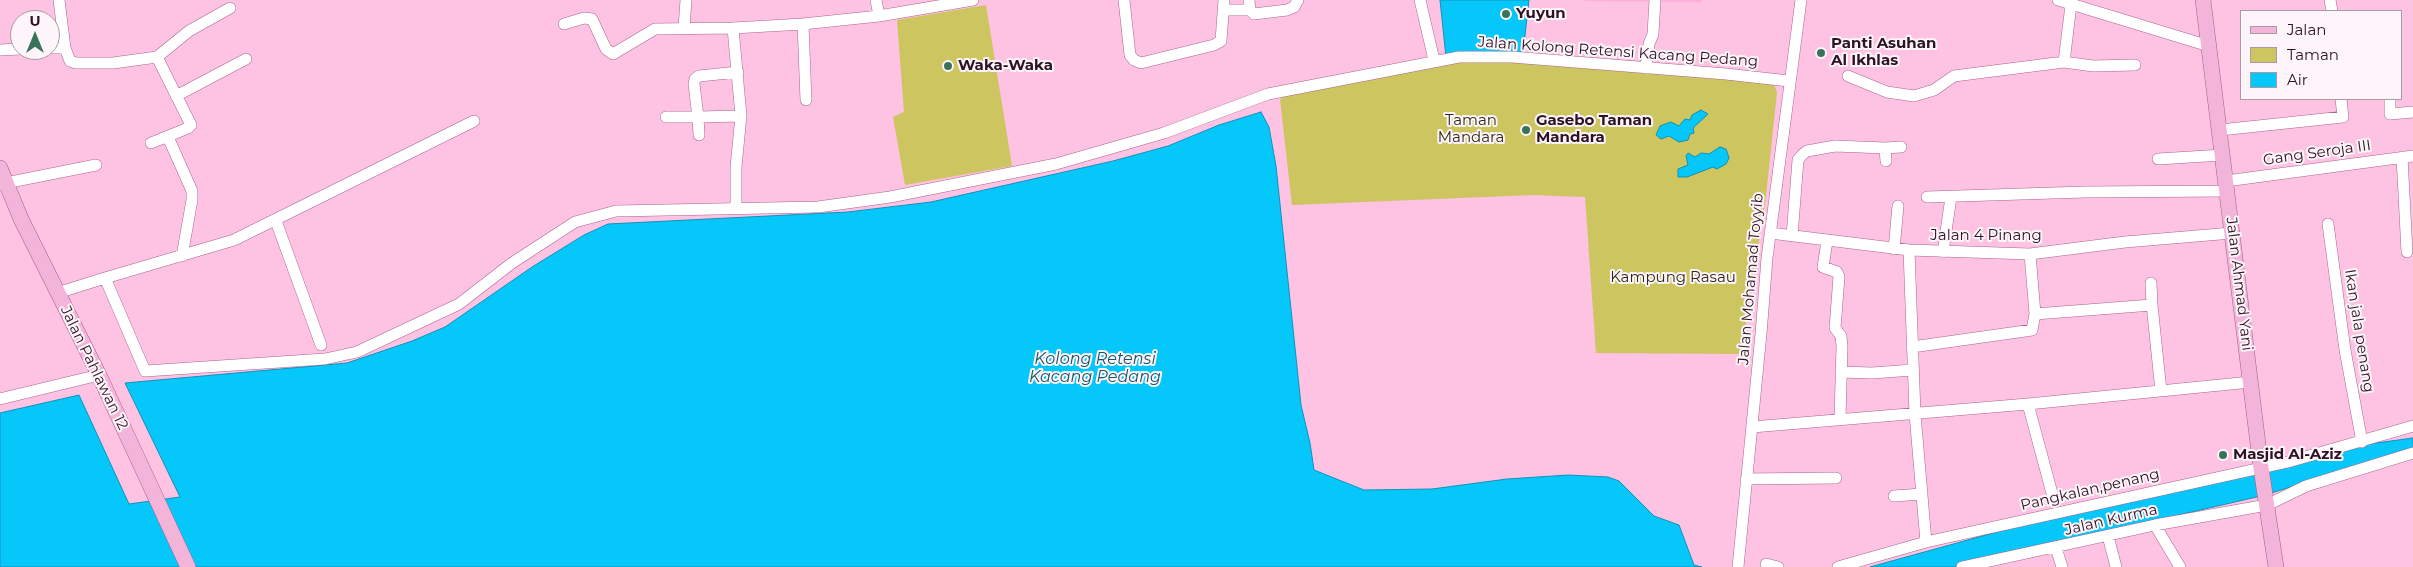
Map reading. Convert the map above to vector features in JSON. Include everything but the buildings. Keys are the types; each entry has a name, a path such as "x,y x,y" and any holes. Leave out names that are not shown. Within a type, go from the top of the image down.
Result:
{"main road":[{"name":"Jalan Ahmad Yani","path":"2203,0 2261,470 2276,567"},
{"name":"Jalan Pahlawan 12","path":"0,168 3,183 99,375 188,567"}],"street":[{"path":"59,0 67,58 76,63 113,63 157,57 189,31 230,8"},
{"path":"684,28 686,0"},
{"path":"876,0 880,16"},
{"path":"564,24 584,18 592,19 606,49 613,54 652,30 803,24 880,16 973,0"},
{"path":"1124,0 1130,55 1134,60 1141,63 1214,45 1221,41 1224,5 1249,5 1254,14 1287,10 1294,7 1298,0"},
{"path":"1420,0 1434,60"},
{"path":"1646,68 1648,50 1653,34 1655,0"},
{"name":"Jalan Mohamad Toyyib","path":"1738,564 1770,233 1801,0"},
{"path":"2058,0 2209,46"},
{"path":"2064,62 2071,5"},
{"path":"803,24 806,100"},
{"path":"732,28 741,116 736,167 736,208"},
{"path":"60,48 65,48"},
{"path":"151,143 192,125 157,57"},
{"name":"Jalan Kolong Retensi Kacang Pedang","path":"105,278 145,371 325,359 356,352 459,304 512,263 575,222 616,211 818,207 890,197 1056,164 1164,133 1268,94 1434,60 1459,57 1512,57 1726,74 1789,81"},
{"path":"176,96 246,59"},
{"path":"1848,76 1887,92 1914,96 1934,90 1954,76 2064,62 2092,66 2135,66"},
{"path":"699,135 695,79 699,76 738,72"},
{"path":"2220,130 2343,117 2341,100"},
{"path":"2390,100 2390,114 2413,112"},
{"path":"666,117 741,116"},
{"path":"58,293 234,240 276,221 474,121"},
{"path":"168,137 192,191 182,256"},
{"path":"1792,236 1798,160 1802,155 1807,151 1835,146 1901,147"},
{"path":"1885,148 1886,161"},
{"path":"2158,159 2223,155"},
{"path":"2407,252 2408,156"},
{"name":"Gang Seroja III","path":"1927,198 2227,186 2408,156"},
{"path":"3,183 96,166"},
{"path":"1943,252 1951,197"},
{"path":"1894,249 1898,206"},
{"path":"276,221 320,345"},
{"name":"Ikan jala penang","path":"2328,224 2345,350 2362,442"},
{"name":"Jalan 4 Pinang","path":"1770,233 1894,249 2030,254 2125,242 2232,233"},
{"path":"1827,241 1823,267 1836,272 1839,277 1836,328 1841,337 1840,419"},
{"path":"1838,567 1926,542 1915,414 1909,250"},
{"path":"1912,347 2029,332 2034,327 2035,314 2030,254"},
{"path":"2151,283 2161,391"},
{"path":"2035,314 2152,305"},
{"path":"1841,372 1872,373 1913,370"},
{"path":"0,399 99,375"},
{"path":"1752,427 2028,404 2251,382"},
{"path":"2028,404 2053,497"},
{"name":"Pangkalan,penang","path":"1926,542 2261,470 2413,426"},
{"name":"Jalan Kurma","path":"1962,567 2266,502 2306,486 2413,453"},
{"path":"1746,479 1836,478"},
{"path":"1894,496 1922,494"},
{"path":"2155,525 2180,567"},
{"path":"2108,536 2116,567"},
{"path":"2056,548 2062,567"}],"shaded area":[{"path":"1701,0 1701,2 1585,1"}],"green space":[{"name":"Waka-Waka","path":"986,5 1012,166 905,185 893,117 904,112 897,20"},
{"name":"Taman Mandara","path":"1502,59 1765,81 1774,85 1777,92 1766,196 1741,354 1596,353 1585,197 1533,195 1292,205 1280,99 1285,96 1460,61"}],"water":[{"name":"Yuyun","path":"1440,0 1529,0 1523,53 1446,57"},
{"path":"1701,110 1708,114 1693,128 1694,133 1690,134 1688,140 1679,142 1669,136 1661,139 1656,135 1660,126 1671,122 1679,126 1685,119 1690,120 1692,115"},
{"name":"Kolong Retensi Kacang Pedang","path":"1261,112 1269,127 1276,166 1301,405 1314,470 1364,490 1432,489 1507,479 1568,475 1608,477 1619,481 1654,516 1679,525 1694,565 1702,567 0,567 0,413 79,395 129,504 180,497 125,383 347,363 412,341 445,327 532,267 584,235 608,224 848,212 931,202 1113,161 1168,146 1219,125"},
{"path":"1720,147 1726,149 1729,158 1726,164 1717,169 1713,167 1687,177 1678,177 1678,169 1688,165 1686,156 1688,153 1695,157 1701,153 1709,154"},
{"path":"2413,438 2413,451 2386,457 2265,495 1954,567 1870,567 2044,519 2354,446"}],"place":[{"name":"Yuyun","path":"1506,14"},
{"name":"Panti Asuhan Al Ikhlas","path":"1821,53"},
{"name":"Waka-Waka","path":"948,66"},
{"name":"Gasebo Taman Mandara","path":"1526,130"},
{"name":"Masjid Al-Aziz","path":"2223,455"}],"park label":[{"name":"Kampung Rasau","path":"1673,278"}]}
